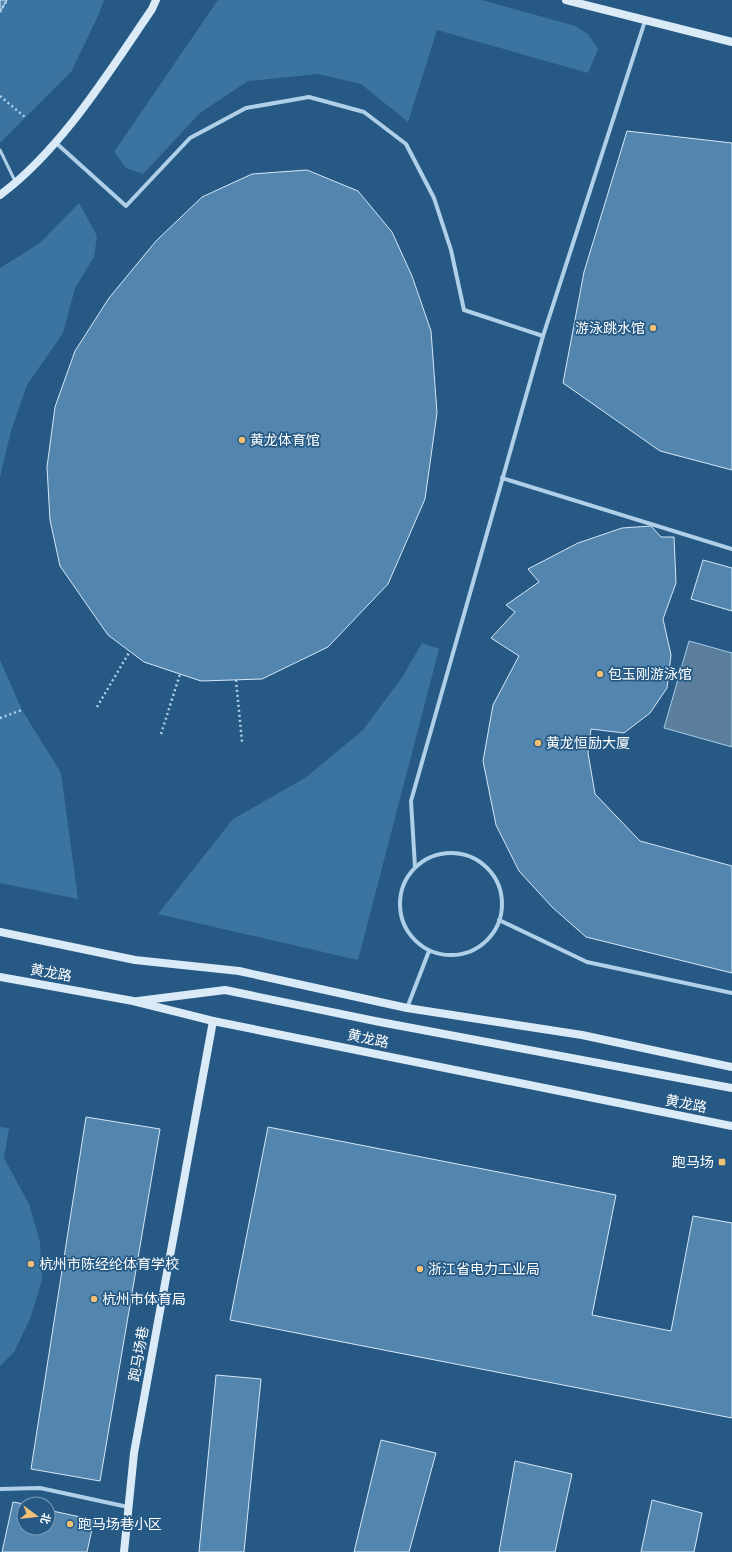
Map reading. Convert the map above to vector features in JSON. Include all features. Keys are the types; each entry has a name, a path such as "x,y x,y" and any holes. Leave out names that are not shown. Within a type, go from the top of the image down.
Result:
{"main road":[{"path":"0,195 16,183 55,142 99,86 152,10 156,0"},
{"path":"566,0 732,42"},
{"name":"黄龙路","path":"0,932 136,960 240,971 407,1008 582,1035 732,1067"},
{"name":"黄龙路","path":"0,977 133,1001 213,1021 732,1126"},
{"path":"133,1001 225,990 388,1023 732,1088"},
{"name":"跑马场巷","path":"124,1552 134,1453 213,1021"}],"street":[{"path":"415,868 411,801 543,336 645,21"},
{"path":"55,142 126,206 190,138 246,108 309,97 364,112 406,144 434,198 451,250 464,310 543,336"},
{"path":"502,478 732,548"},
{"path":"445,853 461,854 477,860 490,872 499,886 502,903 499,920 491,936 478,947 462,954 445,956 429,951 416,942 405,929 400,913 400,896 405,881 415,868 429,858 445,853"},
{"path":"499,920 587,962 732,993"},
{"path":"407,1008 429,951"},
{"path":"0,1489 40,1488 128,1507"}],"lane":[{"path":"0,150 16,183"}],"path":[{"path":"0,12 7,0"},
{"path":"0,96 26,118"},
{"path":"96,707 130,651"},
{"path":"161,734 180,674"},
{"path":"236,680 242,742"},
{"path":"0,718 22,710"}],"shaded area":[{"path":"0,0 104,0 98,16 71,72 0,143"},
{"path":"218,0 482,0 575,26 588,34 598,49 588,73 437,30 408,122 361,84 318,74 248,81 200,113 143,174 126,168 114,152"},
{"path":"79,203 97,236 94,257 75,288 63,333 27,385 11,431 0,477 0,268 40,243"},
{"path":"689,641 732,653 732,747 664,728"},
{"path":"422,643 439,649 358,960 158,914 233,819 305,778 363,730 403,676"},
{"path":"0,660 22,710 61,773 78,899 0,883"},
{"path":"0,1127 9,1128 4,1158 29,1204 40,1242 42,1280 30,1319 14,1352 0,1366"}],"building":[{"path":"0,0 7,0 0,12"},
{"name":"游泳跳水馆","path":"627,131 732,143 732,470 660,451 563,383 584,272"},
{"name":"黄龙体育馆","path":"307,170 358,191 392,232 412,276 431,331 437,413 425,499 388,584 328,647 262,679 201,681 144,662 108,635 60,566 50,520 47,467 55,407 75,351 109,298 156,241 202,197 252,174"},
{"name":"黄龙恒励大厦","path":"651,526 661,537 674,537 676,583 663,619 671,655 667,688 650,713 624,733 591,729 588,753 595,794 640,841 732,866 732,973 586,937 552,907 519,871 496,825 483,761 493,705 519,656 491,638 515,612 506,605 539,582 528,569 578,543 622,528"},
{"path":"703,560 732,568 732,611 691,599"},
{"name":"杭州市体育局","path":"86,1117 160,1129 100,1481 31,1469"},
{"name":"浙江省电力工业局","path":"268,1127 616,1195 592,1315 671,1331 693,1216 732,1223 732,1418 230,1320"},
{"path":"216,1375 261,1379 244,1552 199,1552"},
{"path":"381,1440 436,1453 409,1552 354,1552"},
{"path":"515,1461 572,1474 555,1552 499,1552"},
{"path":"652,1500 702,1513 694,1552 641,1552"},
{"name":"跑马场巷小区","path":"13,1502 16,1503 16,1536 56,1536 56,1512 94,1520 87,1552 2,1552"}],"place":[{"name":"游泳跳水馆","path":"653,328"},
{"name":"黄龙体育馆","path":"242,440"},
{"name":"包玉刚游泳馆","path":"600,674"},
{"name":"黄龙恒励大厦","path":"538,743"},
{"name":"跑马场","path":"722,1162"},
{"name":"杭州市陈经纶体育学校","path":"31,1264"},
{"name":"浙江省电力工业局","path":"420,1269"},
{"name":"杭州市体育局","path":"94,1299"},
{"name":"跑马场巷小区","path":"70,1524"}]}
